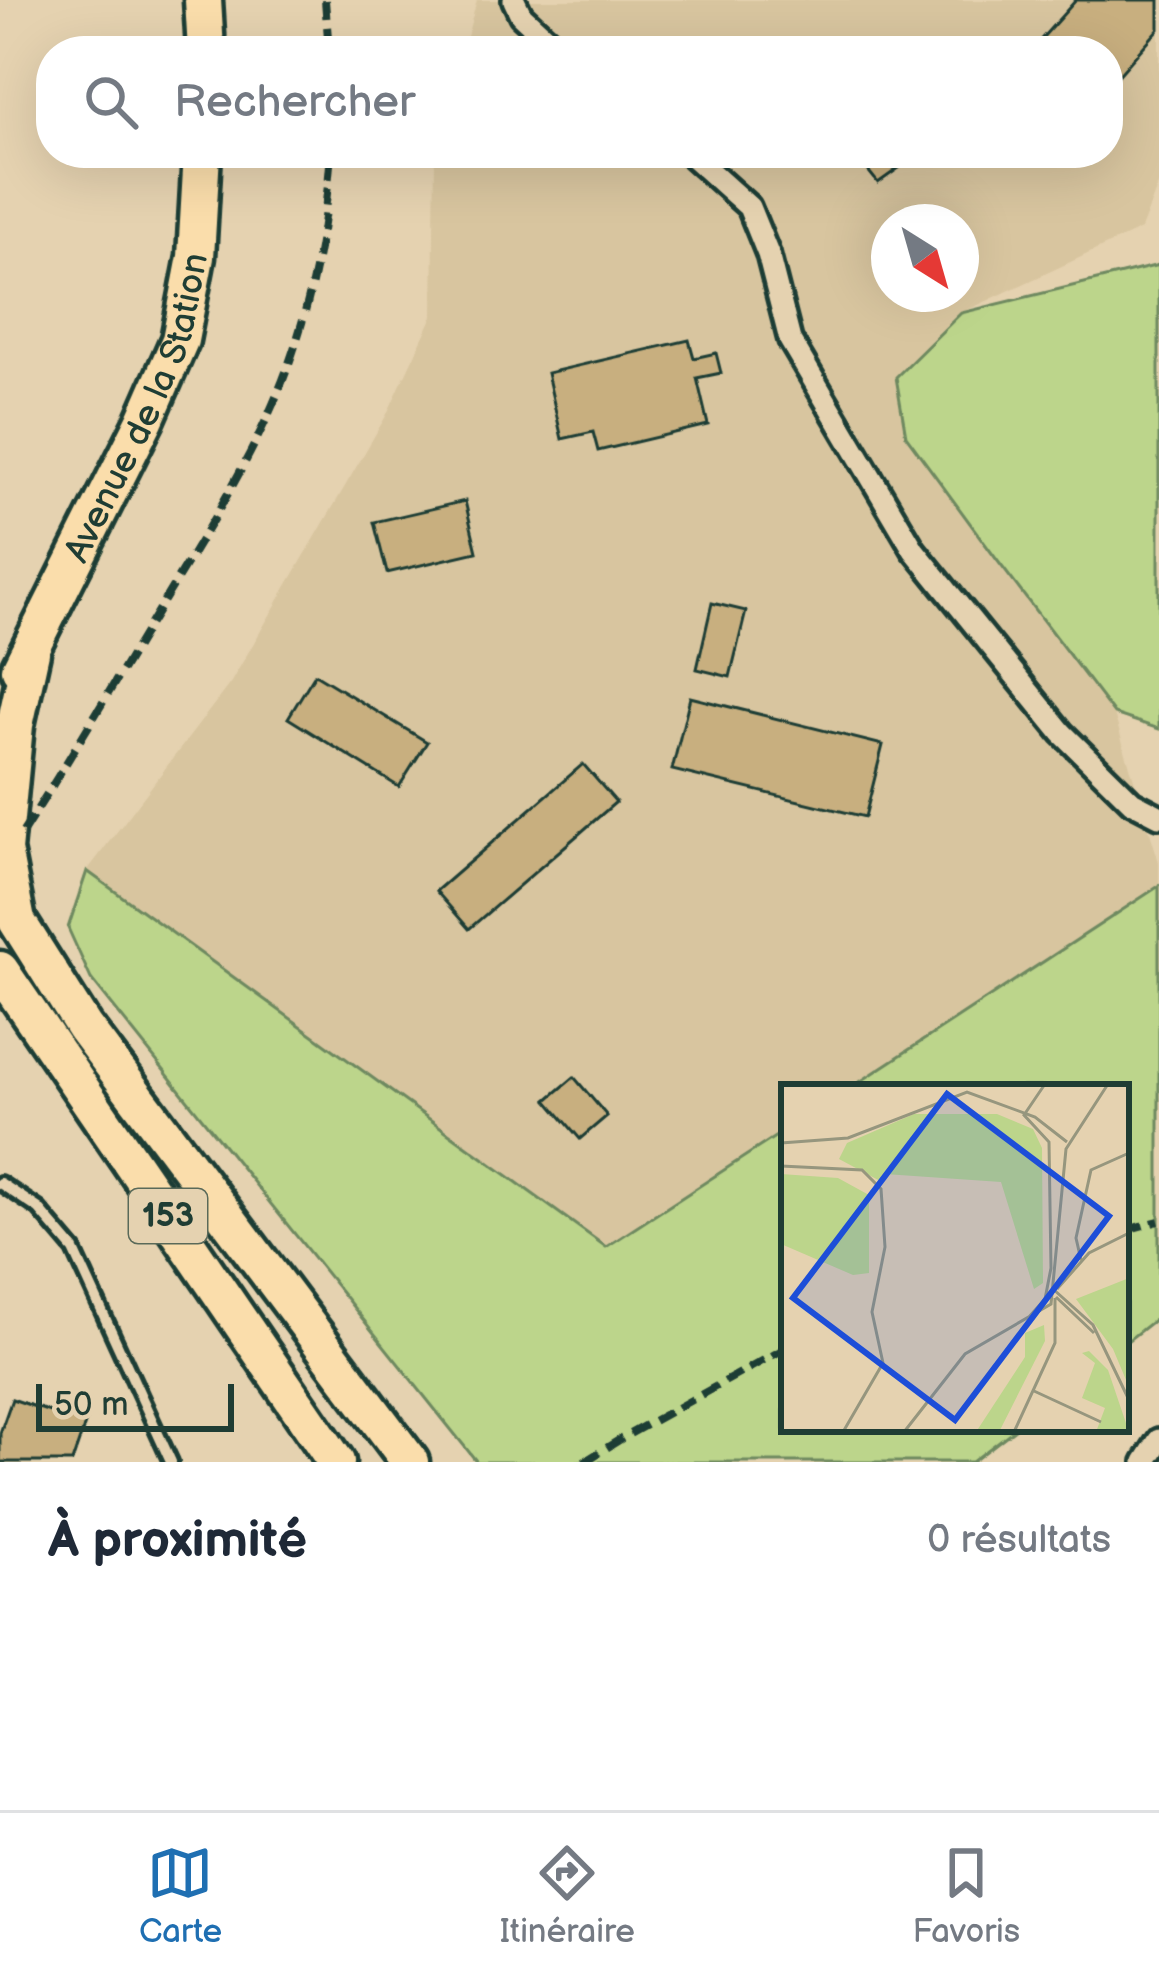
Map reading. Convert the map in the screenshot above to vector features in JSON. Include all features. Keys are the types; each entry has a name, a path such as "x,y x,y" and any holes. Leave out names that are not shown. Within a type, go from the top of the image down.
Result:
{"main road":[{"path":"203,0 205,36"},
{"name":"Avenue de la Station","path":"31,652 180,340 196,257 201,168"},
{"name":"153","path":"0,702 31,652"},
{"name":"153","path":"31,652 13,747 3,850 9,928 410,1462"},
{"name":"153","path":"0,970 336,1462"}],"street":[{"path":"514,0 520,15 543,36"},
{"path":"706,168 749,207 768,254 790,340 914,550 1062,734 1132,802 1159,816"},
{"path":"1145,1462 1159,1440"}],"lane":[{"path":"0,1183 39,1209 74,1250 171,1462"}],"shaded area":[{"path":"477,0 1159,0 1159,183 1141,229 979,305 979,204 871,204 871,312 963,312 896,377 906,436 1114,714 1159,862 1159,886 857,1084 781,1084 781,1133 607,1248 87,871 231,682 386,416 433,316 435,168 1123,168 1123,36 467,36"}],"green space":[{"path":"1159,265 1159,729 1114,714 906,436 896,377 961,313"},
{"path":"87,871 606,1247 781,1133 781,1432 1011,1432 972,1462 477,1462 91,979 68,928"},
{"path":"1159,886 1159,1316 1129,1340 1129,1084 857,1084"}],"building":[{"path":"1076,0 1159,0 1159,29 1123,70 1123,36 1044,36"},
{"path":"866,168 899,168 878,183"},
{"path":"689,340 694,358 716,353 721,373 697,378 708,425 598,451 593,432 562,439 547,373"},
{"path":"465,501 477,552 387,573 374,522"},
{"path":"712,603 746,611 730,677 697,669"},
{"path":"315,674 427,742 399,787 288,718"},
{"path":"690,697 883,745 865,817 672,770"},
{"path":"583,764 616,802 469,929 436,891"},
{"path":"574,1077 607,1116 580,1139 547,1100"},
{"path":"12,1399 53,1413 63,1413 65,1407 86,1421 72,1462 0,1462 0,1433"}],"railway":[{"path":"325,0 328,36"},
{"path":"23,832 214,518 261,430 287,369 311,289 329,168"},
{"path":"1129,1229 1159,1221"},
{"path":"584,1462 781,1351"}]}
